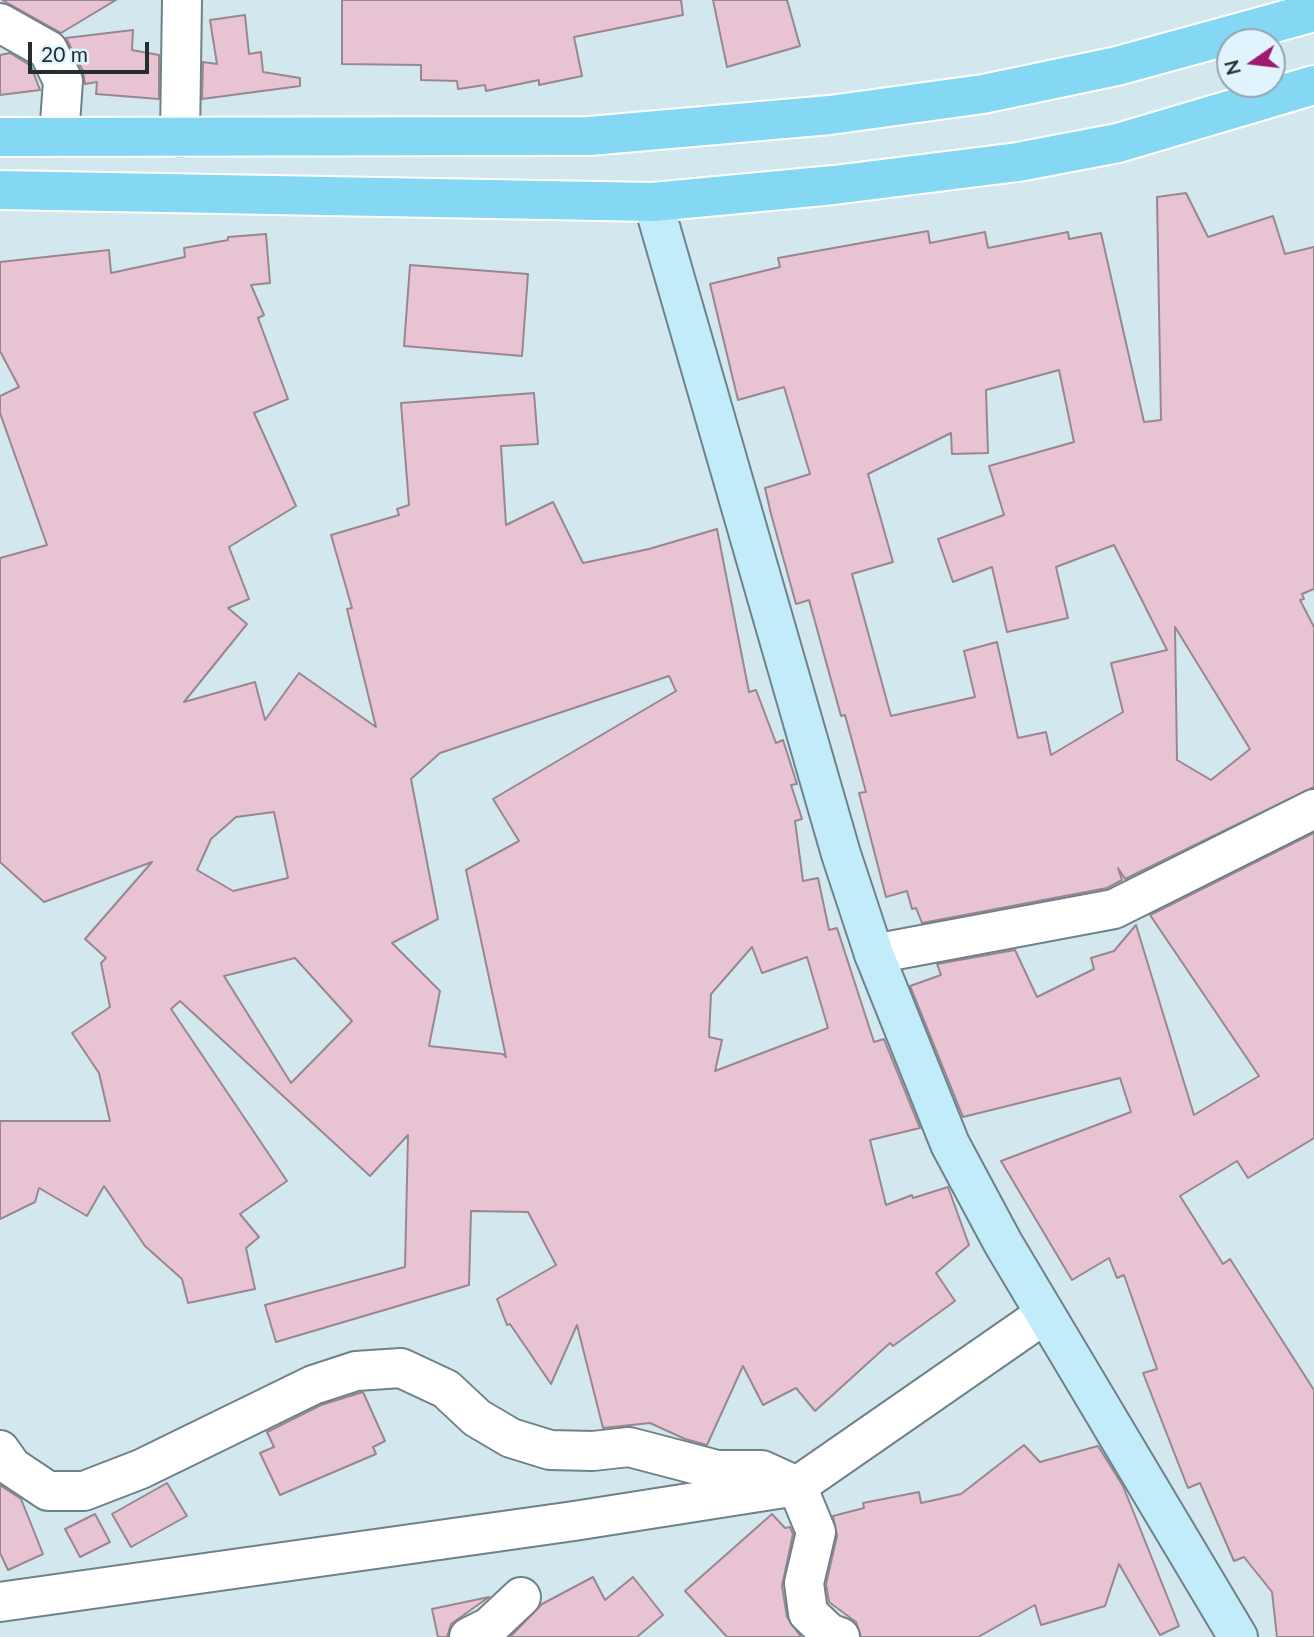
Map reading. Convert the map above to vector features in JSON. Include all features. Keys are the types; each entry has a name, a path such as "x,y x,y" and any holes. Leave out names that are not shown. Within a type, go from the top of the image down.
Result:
{"main road":[{"path":"0,137 589,136 830,115 983,94 1117,66 1314,12"},
{"path":"0,190 653,202 834,185 1018,162 1118,144 1314,85"}],"street":[{"path":"180,137 182,0"},
{"path":"0,23 48,50 63,81 59,137"},
{"path":"653,202 841,854 874,954 950,1144 1045,1314 1238,1637"},
{"path":"874,954 1114,909 1314,809"},
{"path":"0,1602 574,1521 797,1486 1045,1314"},
{"path":"0,1450 12,1467 48,1491 84,1490 141,1469 313,1385 356,1371 401,1368 446,1389 477,1418 511,1438 550,1450 593,1451 629,1447 717,1470 762,1470 797,1486 816,1532 804,1583 808,1613 829,1633 840,1637"},
{"path":"468,1637 489,1627 521,1597"}],"building":[{"path":"2,0 116,0 61,33"},
{"path":"342,0 681,0 683,15 574,37 582,76 539,85 539,80 486,91 485,85 458,89 457,81 421,80 421,65 342,64"},
{"path":"713,0 787,0 800,46 727,67"},
{"path":"245,15 249,54 261,52 263,72 300,78 300,86 202,99 203,62 217,64 210,20"},
{"path":"133,30 132,50 159,55 159,99 96,94 97,82 85,84 83,71 66,38"},
{"path":"10,53 31,66 40,90 0,95 0,55"},
{"path":"1186,193 1208,237 1273,216 1285,254 1314,247 1314,589 1302,594 1304,599 1300,600 1314,627 1314,787 1125,879 1118,868 1122,880 1107,888 922,923 916,908 912,909 907,891 886,897 859,793 866,792 845,715 841,716 809,600 796,604 771,514 765,488 810,474 784,387 738,400 710,284 780,267 778,258 928,231 930,243 985,232 988,248 1068,232 1069,239 1101,233 1144,422 1161,420 1157,197","holes":["1059,370 1074,442 989,466 1004,515 938,539 953,582 992,567 1007,632 1068,618 1056,567 1114,545 1167,650 1111,663 1123,712 1051,755 1046,732 1018,738 997,642 964,651 975,697 891,716 852,574 893,562 868,474 951,433 952,454 988,453 986,390","1175,627 1250,749 1211,780 1177,760"]},
{"path":"266,234 270,283 251,285 264,315 258,318 288,399 254,413 296,506 229,547 249,599 228,608 247,624 184,702 255,682 265,720 299,673 376,727 347,609 352,608 331,535 399,515 397,509 409,505 401,403 534,393 538,444 501,446 506,525 553,502 583,563 649,549 717,529 749,692 756,690 776,743 783,740 797,784 791,785 802,819 795,821 803,881 818,878 829,930 837,928 874,1042 884,1039 920,1128 870,1140 886,1205 912,1195 913,1198 948,1187 969,1245 936,1273 955,1301 893,1346 890,1343 815,1411 796,1388 763,1405 743,1366 707,1445 685,1439 650,1423 603,1428 577,1325 551,1384 510,1324 507,1325 497,1299 556,1265 528,1212 471,1211 469,1285 276,1342 265,1305 405,1267 408,1135 370,1176 180,1001 171,1009 287,1181 240,1214 259,1237 246,1248 255,1289 188,1303 182,1279 145,1246 104,1186 87,1216 39,1188 35,1202 0,1219 0,1121 110,1121 99,1073 72,1033 110,1007 101,963 106,958 85,939 152,862 44,902 0,862 0,558 47,545 0,413 0,396 19,387 0,351 0,262 109,250 111,273 185,257 184,248 228,240 228,237","holes":["669,676 676,691 493,799 519,841 466,870 506,1057 503,1054 429,1046 440,991 392,943 438,919 411,779 440,753","274,812 288,878 233,891 197,870 211,839 236,817","752,947 762,973 807,957 828,1028 715,1071 722,1040 709,1037 711,994","295,958 352,1021 291,1083 224,976"]},
{"path":"410,265 528,274 522,356 404,346"},
{"path":"1314,833 1314,1138 1248,1178 1237,1161 1180,1196 1223,1264 1230,1259 1314,1390 1314,1637 1277,1637 1272,1592 1244,1557 1234,1561 1200,1483 1188,1488 1143,1373 1157,1369 1124,1275 1117,1278 1109,1258 1072,1280 1001,1161 1131,1112 1120,1078 963,1117 910,986 941,975 937,964 1015,950 1037,997 1094,969 1091,958 1114,951 1136,925 1194,1115 1259,1076 1150,915"},
{"path":"363,1392 385,1441 373,1447 376,1454 280,1495 260,1453 274,1447 267,1432 321,1405"},
{"path":"1024,1445 1040,1462 1098,1446 1123,1486 1179,1626 1160,1635 1119,1564 1105,1606 1041,1625 1035,1605 978,1637 861,1637 856,1622 829,1602 826,1584 837,1536 833,1516 864,1508 863,1503 919,1492 921,1503 961,1494"},
{"path":"167,1483 187,1516 131,1547 112,1514"},
{"path":"0,1485 21,1499 43,1554 8,1570 0,1553"},
{"path":"95,1514 110,1542 80,1557 65,1529"},
{"path":"772,1514 785,1528 790,1527 793,1534 782,1586 787,1617 801,1637 727,1637 685,1591"},
{"path":"593,1577 605,1600 633,1577 663,1615 637,1637 510,1637 542,1604"},
{"path":"489,1597 451,1624 447,1637 438,1637 432,1609"}]}
